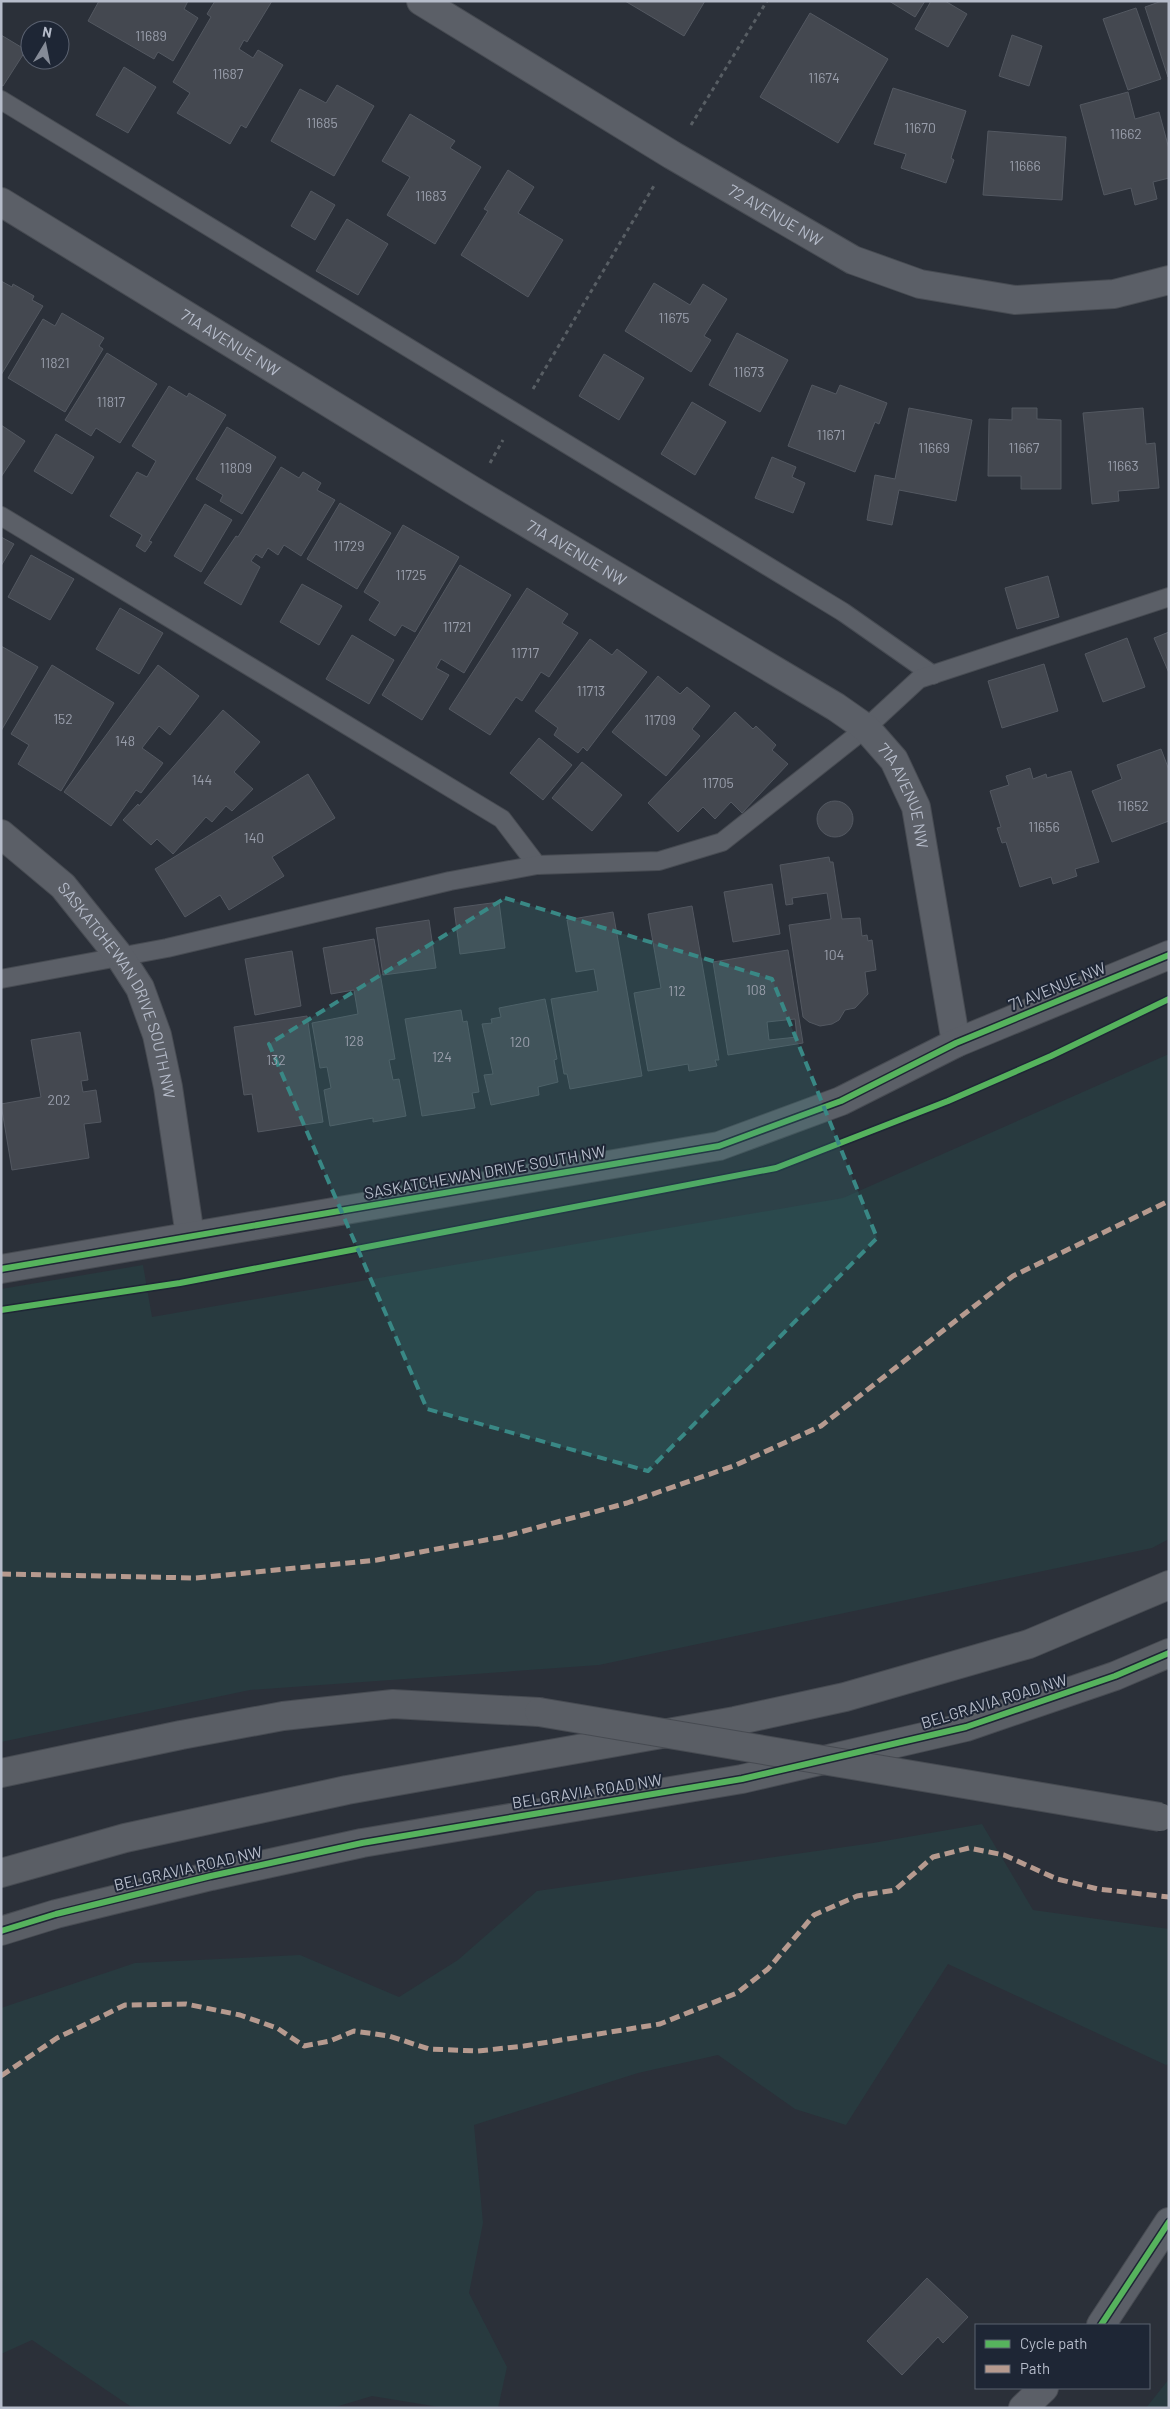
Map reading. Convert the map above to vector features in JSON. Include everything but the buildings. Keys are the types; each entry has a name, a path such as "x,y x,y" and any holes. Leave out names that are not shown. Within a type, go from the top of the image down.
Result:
{"main road":[{"path":"1,1873 125,1838 347,1790 735,1721 845,1697 1029,1644 1169,1585"},
{"name":"BELGRAVIA ROAD NW","path":"1,1931 56,1914 211,1876 362,1843 742,1779 966,1727 1115,1676 1169,1652"},
{"path":"1,1773 181,1735 283,1716 393,1704 539,1712 1164,1818"}],"street":[{"name":"72 AVENUE NW","path":"421,1 672,155 853,260 920,284 1015,300 1114,294 1169,280"},
{"name":"71A AVENUE NW","path":"1,202 473,491 836,707 866,728 894,760 916,806 956,1043"},
{"name":"SASKATCHEWAN DRIVE SOUTH NW","path":"1,834 63,886 120,957 140,988 157,1035 168,1087 190,1236"},
{"name":"71 AVENUE NW","path":"956,1043 1169,955"},
{"name":"SASKATCHEWAN DRIVE SOUTH NW","path":"1,1269 719,1146 841,1101 956,1043"},
{"path":"1102,2324 1169,2222"},
{"path":"1023,2408 1043,2389"}],"lane":[{"path":"1,100 843,612 933,675"},
{"path":"1,516 502,819 537,864"},
{"path":"1,978 120,957 450,881 537,864 659,861 722,842 866,728 919,679 1169,597"}],"path":[{"path":"473,491 672,155 767,1"}],"highlighted area":[{"path":"505,898 772,979 877,1238 648,1471 427,1409 269,1044"}],"shaded area":[{"path":"1169,1054 1169,1539 1152,1548 599,1665 250,1690 1,1742 1,1289 143,1265 152,1317 843,1198"},
{"path":"982,1824 1033,1910 1169,1929 1169,2064 1166,2065 948,1964 846,2125 795,2109 718,2055 638,2073 474,2125 483,2223 469,2293 507,2367 498,2408 445,2408 372,2396 332,2408 142,2408 130,2406 32,2340 1,2354 1,2008 135,1963 300,1955 399,1997 458,1960 537,1891 873,1843"},
{"path":"1169,2379 1169,2408 1146,2408"}],"marked path":[{"path":"1,1574 196,1578 377,1560 502,1537 627,1503 736,1465 821,1426 1013,1276 1169,1201"},
{"path":"1,2076 57,2038 125,2005 186,2004 240,2015 277,2028 304,2046 330,2041 354,2031 389,2036 429,2049 478,2051 524,2046 660,2024 737,1993 768,1969 814,1915 857,1896 895,1890 933,1857 969,1848 1004,1855 1057,1879 1098,1889 1169,1897"}],"cycle path":[{"path":"1,1269 719,1146 841,1101 956,1043 1169,955"},
{"path":"1,1310 180,1283 776,1168 948,1101 1051,1056 1169,999"},
{"path":"1,1931 56,1914 211,1876 362,1843 742,1779 966,1727 1115,1676 1169,1653"},
{"path":"1102,2324 1169,2222"}]}
